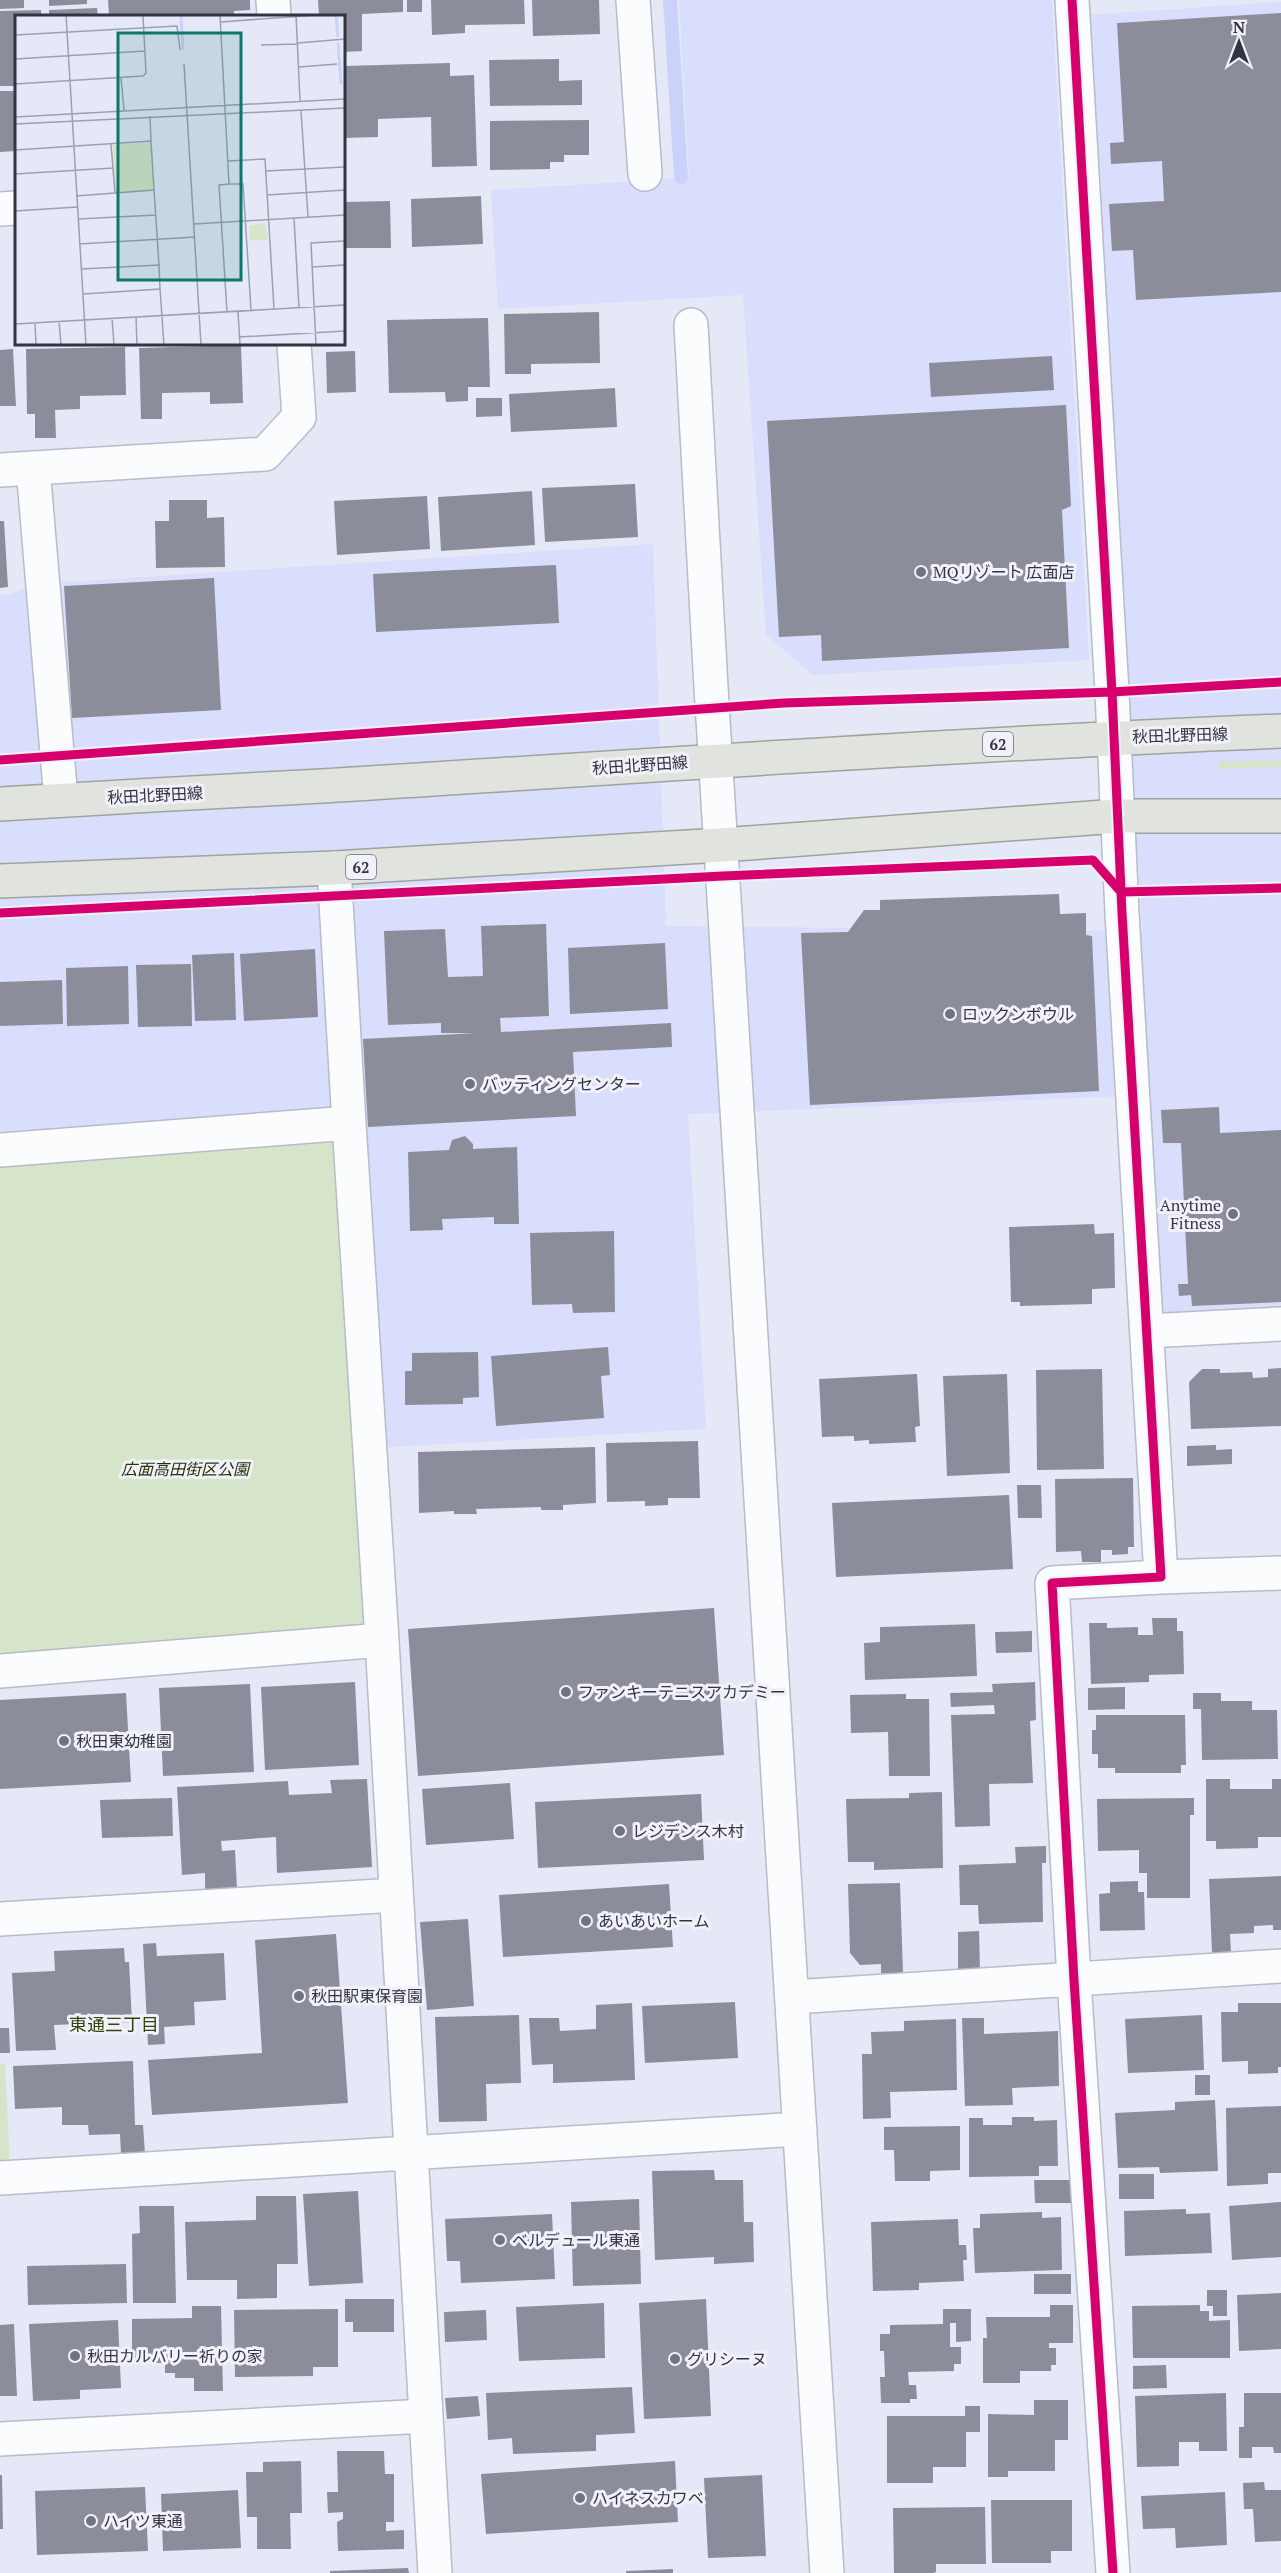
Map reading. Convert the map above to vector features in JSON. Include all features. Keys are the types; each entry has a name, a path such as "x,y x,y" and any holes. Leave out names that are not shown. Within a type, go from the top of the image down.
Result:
{"main road":[{"name":"秋田北野田線","path":"0,804 716,760 1281,731"},
{"name":"62","path":"0,881 334,868 721,845 1118,816 1281,816"}],"street":[{"path":"273,0 274,15"},
{"path":"633,0 645,174"},
{"path":"1072,0 1161,1577"},
{"path":"0,209 15,208"},
{"path":"691,325 827,2573"},
{"path":"0,470 265,454 299,417 294,345"},
{"path":"33,468 61,800"},
{"path":"334,868 382,1640 435,2573"},
{"path":"0,1150 349,1124"},
{"path":"1147,1331 1281,1324"},
{"path":"1113,2573 1074,1980 1052,1583 1281,1573"},
{"path":"0,1671 382,1640"},
{"path":"0,1919 396,1895"},
{"path":"792,1997 1281,1966"},
{"path":"0,2178 800,2129"},
{"path":"0,2439 426,2416"}],"shaded area":[{"path":"679,0 1052,0 1089,660 813,675 766,635 743,295 498,309 491,190 689,178"},
{"path":"1281,2 1281,1336 1131,1346 1122,1096 688,1114 706,1429 356,1449 0,1142 0,595 11,594 36,584 653,544 666,926 1142,931 1088,15"}],"green space":[{"path":"1281,760 1281,767 1221,769 1217,762"},
{"name":"広面高田街区公園","path":"345,1136 382,1640 0,1671 0,1162"},
{"path":"0,2064 5,2064 10,2166 0,2166"}],"building":[{"path":"0,0 24,0 24,8 0,9"},
{"path":"49,0 87,0 87,4 49,6"},
{"path":"108,0 250,0 250,10 234,11 234,15 109,15"},
{"path":"318,0 403,0 403,12 362,14 362,51 345,52 345,15 319,15"},
{"path":"407,0 422,0 422,12 407,12"},
{"path":"431,0 524,0 525,24 465,25 465,33 432,35"},
{"path":"532,0 599,0 600,34 533,36"},
{"path":"97,8 98,15 49,15 49,10"},
{"path":"41,10 41,15 15,15 15,86 0,86 0,11"},
{"path":"1281,13 1281,292 1136,300 1133,250 1112,251 1109,204 1164,201 1162,161 1111,164 1110,143 1124,142 1117,23"},
{"path":"559,59 559,81 582,80 582,105 490,106 489,60"},
{"path":"450,63 450,76 474,75 477,166 432,167 431,117 378,119 378,137 345,138 345,66"},
{"path":"0,91 15,91 15,151 0,152"},
{"path":"589,120 589,155 564,155 564,162 550,162 550,169 490,170 490,121"},
{"path":"481,196 483,244 412,247 411,199"},
{"path":"390,201 391,248 345,248 345,202"},
{"path":"599,312 600,363 531,364 531,374 505,374 504,314"},
{"path":"488,318 490,387 468,387 468,401 446,402 445,392 389,393 387,320"},
{"path":"241,345 243,403 210,404 210,392 162,393 162,419 141,419 139,348"},
{"path":"125,347 126,395 80,396 80,409 55,410 56,438 35,438 35,414 27,414 26,349"},
{"path":"13,349 16,406 0,406 0,350"},
{"path":"355,351 356,392 327,393 326,352"},
{"path":"1052,356 1054,390 931,397 929,363"},
{"path":"615,388 617,427 511,432 509,394"},
{"path":"476,398 502,398 502,416 476,417"},
{"name":"MQリゾート 広面店","path":"1066,405 1071,506 1062,510 1069,648 822,661 821,635 779,637 767,421"},
{"path":"635,484 638,537 545,542 542,488"},
{"path":"532,491 535,545 441,551 438,497"},
{"path":"427,496 430,549 337,555 334,501"},
{"path":"169,500 207,500 207,518 224,517 225,567 156,568 155,521 169,521"},
{"path":"0,521 4,521 8,587 0,588"},
{"path":"556,565 559,623 376,632 373,574"},
{"path":"214,578 221,710 72,718 64,586"},
{"name":"ロックンボウル","path":"1059,894 1060,914 1086,913 1086,935 1092,936 1099,1091 810,1105 801,933 848,932 864,910 880,910 880,900"},
{"path":"546,924 549,1016 500,1018 501,1032 671,1023 672,1047 573,1052 576,1116 368,1127 363,1039 476,1033 441,1033 441,1023 388,1025 384,931 445,929 448,977 483,976 481,926"},
{"path":"665,943 668,1009 570,1014 568,948"},
{"path":"315,949 318,1017 244,1021 240,954"},
{"path":"234,953 236,1020 195,1021 192,955"},
{"path":"191,964 192,1026 138,1027 136,965"},
{"path":"128,966 129,1024 67,1026 66,968"},
{"path":"62,980 63,1024 0,1026 0,982"},
{"name":"Anytime Fitness","path":"1219,1107 1220,1133 1281,1130 1281,1302 1192,1306 1191,1295 1179,1296 1178,1284 1188,1284 1181,1143 1163,1143 1161,1110"},
{"path":"465,1136 473,1144 473,1149 517,1147 519,1224 494,1224 494,1217 442,1219 443,1230 410,1231 408,1152 449,1150 452,1140"},
{"path":"1094,1224 1095,1234 1114,1233 1115,1288 1092,1289 1092,1304 1020,1306 1020,1302 1011,1302 1009,1227"},
{"path":"614,1231 615,1312 573,1313 572,1304 532,1305 530,1233"},
{"path":"608,1347 610,1375 601,1376 604,1418 496,1426 491,1356"},
{"path":"478,1352 479,1397 463,1398 463,1404 405,1405 405,1371 412,1371 412,1353"},
{"path":"1281,1368 1281,1426 1191,1429 1189,1382 1202,1369 1220,1369 1220,1373 1252,1372 1253,1378 1268,1377 1268,1369"},
{"path":"1102,1369 1104,1469 1037,1470 1036,1370"},
{"path":"917,1374 920,1426 915,1427 916,1442 869,1444 869,1440 854,1441 854,1436 822,1437 819,1379"},
{"path":"1007,1374 1010,1473 947,1476 943,1376"},
{"path":"698,1441 700,1498 668,1498 668,1505 645,1506 645,1501 607,1502 606,1443"},
{"path":"1216,1445 1216,1450 1232,1449 1232,1464 1187,1466 1187,1446"},
{"path":"595,1447 596,1503 563,1505 563,1510 541,1510 541,1507 476,1509 477,1514 454,1514 454,1511 419,1513 418,1452"},
{"path":"1133,1478 1134,1547 1128,1547 1128,1554 1112,1555 1112,1550 1101,1550 1101,1562 1082,1562 1081,1551 1056,1552 1055,1479"},
{"path":"1017,1485 1041,1485 1042,1518 1018,1518"},
{"path":"1009,1495 1013,1569 836,1577 832,1503"},
{"name":"ファンキーテニスアカデミー","path":"714,1608 724,1755 418,1776 408,1629"},
{"path":"1152,1618 1177,1618 1177,1631 1183,1631 1184,1674 1149,1675 1149,1682 1091,1684 1089,1623 1107,1623 1107,1628 1138,1627 1138,1635 1153,1635"},
{"path":"975,1624 977,1676 865,1680 864,1643 880,1642 880,1627"},
{"path":"1032,1631 1032,1652 996,1653 995,1632"},
{"path":"355,1682 359,1765 265,1770 261,1687"},
{"path":"1035,1682 1036,1720 1030,1721 1033,1783 989,1784 990,1826 955,1827 951,1715 995,1714 994,1705 951,1707 950,1693 993,1692 992,1684"},
{"path":"250,1684 254,1772 163,1776 159,1688"},
{"path":"1125,1687 1125,1709 1088,1710 1088,1688"},
{"name":"秋田東幼稚園","path":"126,1693 131,1782 0,1789 0,1700"},
{"path":"1193,1693 1221,1693 1221,1701 1252,1701 1252,1710 1277,1710 1278,1759 1202,1760 1201,1709 1193,1709"},
{"path":"906,1694 906,1699 929,1699 930,1776 889,1776 888,1732 851,1733 850,1695"},
{"path":"1096,1715 1185,1715 1186,1765 1181,1765 1181,1773 1115,1773 1115,1768 1098,1768 1098,1754 1092,1754 1092,1730 1096,1730"},
{"path":"367,1779 372,1867 277,1873 276,1837 221,1841 222,1851 235,1850 237,1889 205,1890 205,1873 182,1875 177,1787 288,1781 289,1795 332,1793 330,1780"},
{"path":"1206,1779 1230,1779 1230,1789 1272,1789 1272,1779 1281,1779 1281,1837 1258,1837 1258,1848 1216,1849 1216,1841 1206,1841"},
{"path":"510,1783 514,1839 426,1845 422,1789"},
{"path":"942,1792 943,1868 874,1870 874,1862 848,1862 846,1799 909,1798 909,1793"},
{"name":"レジデンス木村","path":"701,1794 704,1860 538,1868 535,1802"},
{"path":"172,1798 173,1836 102,1838 100,1800"},
{"path":"1194,1798 1194,1815 1190,1815 1190,1898 1147,1898 1147,1873 1139,1873 1139,1850 1098,1851 1097,1799"},
{"path":"1046,1846 1046,1863 1042,1863 1043,1922 979,1924 978,1905 960,1905 959,1865 1016,1863 1015,1847"},
{"path":"1281,1876 1281,1930 1273,1930 1273,1925 1254,1926 1254,1933 1230,1934 1231,1952 1212,1953 1209,1879"},
{"path":"1138,1881 1138,1892 1144,1892 1145,1930 1100,1931 1099,1894 1110,1893 1110,1882"},
{"path":"900,1883 903,1973 881,1973 881,1964 860,1965 850,1953 848,1884"},
{"name":"あいあいホーム","path":"669,1884 673,1947 503,1957 499,1895"},
{"path":"468,1919 474,2006 427,2010 420,1922"},
{"path":"979,1931 980,1970 958,1970 958,1932"},
{"name":"秋田駅東保育園","path":"336,1934 348,2103 152,2115 148,2060 262,2053 255,1940"},
{"path":"156,1943 157,1956 224,1953 226,2000 194,2002 195,2025 164,2027 165,2044 148,2045 143,1944"},
{"path":"124,1948 125,1962 129,1962 132,2022 54,2025 56,2050 16,2051 12,1973 55,1971 54,1951"},
{"path":"735,2002 738,2058 645,2063 642,2006"},
{"path":"632,2003 635,2080 553,2083 553,2064 532,2065 529,2018 559,2018 560,2031 596,2029 596,2005"},
{"path":"1238,2003 1281,2003 1281,2067 1278,2067 1278,2073 1248,2074 1248,2061 1222,2062 1221,2012 1238,2012"},
{"path":"519,2015 521,2083 486,2084 487,2121 439,2122 435,2017"},
{"path":"1202,2015 1204,2070 1128,2073 1125,2019"},
{"path":"962,2018 984,2018 984,2034 1058,2031 1059,2086 1012,2088 1013,2105 965,2106"},
{"path":"956,2019 957,2090 890,2092 891,2118 863,2119 862,2054 872,2054 871,2032 904,2031 904,2021"},
{"path":"0,2028 9,2028 10,2053 0,2053"},
{"path":"133,2061 135,2125 143,2125 145,2154 121,2154 120,2134 89,2135 88,2125 62,2125 62,2107 15,2109 13,2066"},
{"path":"1195,2075 1210,2075 1210,2095 1195,2095"},
{"path":"1215,2100 1218,2171 1160,2173 1159,2167 1118,2168 1115,2113 1175,2110 1175,2102"},
{"path":"1281,2106 1281,2173 1268,2173 1268,2184 1227,2186 1226,2108"},
{"path":"1012,2117 1034,2117 1034,2121 1057,2120 1058,2166 1039,2166 1039,2176 969,2177 969,2118 983,2118 983,2125 1012,2125"},
{"path":"960,2126 960,2170 930,2171 930,2181 895,2181 894,2150 884,2150 884,2127"},
{"path":"714,2170 715,2180 743,2180 744,2222 753,2222 754,2262 714,2264 714,2257 655,2260 652,2171"},
{"path":"1119,2174 1154,2174 1154,2199 1119,2199"},
{"path":"1034,2180 1070,2180 1071,2203 1035,2203"},
{"path":"358,2191 363,2283 309,2286 303,2194"},
{"path":"256,2196 296,2196 298,2264 277,2264 277,2298 237,2299 237,2280 187,2280 185,2222 256,2220"},
{"path":"639,2199 641,2284 573,2286 571,2202"},
{"path":"1281,2202 1281,2257 1232,2260 1229,2206"},
{"path":"139,2206 174,2206 176,2303 133,2303 132,2234 140,2233"},
{"path":"1186,2209 1186,2214 1210,2213 1212,2253 1125,2256 1124,2211"},
{"path":"1042,2212 1042,2218 1061,2217 1062,2270 975,2273 973,2228 980,2228 980,2214"},
{"name":"ベルデュール東通","path":"552,2214 555,2279 461,2283 460,2261 447,2261 445,2219"},
{"path":"958,2219 959,2245 966,2245 967,2260 963,2260 964,2281 919,2283 919,2290 873,2291 871,2222"},
{"path":"126,2264 127,2303 28,2305 27,2266"},
{"path":"1034,2274 1071,2274 1071,2294 1034,2294"},
{"path":"1207,2290 1227,2290 1227,2316 1213,2316 1213,2306 1207,2306"},
{"path":"1281,2293 1281,2349 1239,2351 1237,2295"},
{"path":"345,2299 394,2299 394,2332 353,2332 353,2322 345,2322"},
{"name":"グリシーヌ","path":"706,2299 711,2416 644,2419 639,2303"},
{"path":"604,2303 605,2358 519,2361 516,2307"},
{"path":"1050,2305 1073,2305 1073,2343 1049,2343 1049,2348 1056,2348 1056,2365 1051,2365 1051,2371 1020,2371 1020,2383 983,2383 983,2338 987,2338 986,2317 1050,2317"},
{"path":"1200,2305 1200,2311 1209,2311 1209,2321 1230,2320 1230,2358 1133,2358 1132,2306"},
{"path":"192,2306 221,2306 223,2391 194,2391 194,2378 175,2378 175,2373 165,2373 165,2363 132,2363 132,2319 192,2318"},
{"path":"338,2309 338,2367 313,2367 313,2376 235,2377 234,2310"},
{"path":"943,2309 971,2309 971,2341 956,2342 956,2323 950,2323 950,2347 961,2347 961,2364 954,2364 954,2371 908,2372 909,2385 916,2385 917,2399 910,2399 910,2403 881,2403 880,2377 885,2377 884,2351 880,2351 880,2334 890,2334 890,2325 943,2324"},
{"path":"486,2310 487,2340 445,2342 444,2312"},
{"name":"秋田カルバリー祈りの家","path":"118,2320 121,2388 80,2390 80,2399 33,2401 29,2324"},
{"path":"14,2324 17,2396 0,2396 0,2325"},
{"path":"1166,2365 1167,2388 1133,2389 1133,2366"},
{"path":"632,2387 635,2433 596,2435 596,2451 513,2454 512,2438 488,2440 486,2393"},
{"path":"1226,2393 1227,2451 1199,2451 1199,2442 1179,2442 1179,2466 1137,2467 1135,2396"},
{"path":"1244,2393 1281,2393 1281,2453 1274,2453 1273,2447 1252,2447 1252,2458 1239,2458 1239,2427 1244,2427"},
{"path":"478,2396 480,2416 447,2419 445,2398"},
{"path":"1034,2400 1068,2400 1068,2440 1055,2440 1055,2471 1008,2471 1008,2477 988,2477 988,2414 1034,2415"},
{"path":"965,2406 980,2406 980,2432 966,2432 966,2467 933,2467 933,2483 887,2483 887,2416 965,2416"},
{"path":"337,2451 384,2451 385,2474 394,2474 394,2522 386,2522 386,2531 404,2530 404,2549 338,2551 337,2522 343,2519 343,2512 328,2513 327,2492 338,2492"},
{"path":"301,2461 302,2513 290,2513 291,2549 257,2549 257,2517 247,2517 246,2472 263,2472 263,2462"},
{"name":"ハイネスカワベ","path":"675,2461 678,2522 486,2534 481,2474"},
{"path":"0,2475 2,2475 3,2529 0,2529"},
{"path":"762,2475 766,2556 708,2558 704,2478"},
{"path":"1264,2482 1265,2490 1281,2490 1281,2541 1255,2542 1253,2509 1244,2509 1243,2483"},
{"name":"ハイツ東通","path":"145,2487 148,2551 37,2555 35,2491"},
{"path":"238,2490 241,2548 163,2551 161,2494"},
{"path":"1225,2492 1227,2545 1176,2548 1175,2528 1143,2529 1141,2496"},
{"path":"991,2500 1072,2500 1072,2551 1051,2551 1051,2563 992,2563"},
{"path":"985,2507 986,2564 936,2564 936,2572 933,2573 894,2573 893,2508"},
{"path":"408,2568 409,2573 330,2573 330,2571"},
{"path":"673,2569 673,2573 626,2573 626,2571"}],"waterway":[{"path":"670,0 681,177"}],"cycle path":[{"path":"1072,0 1161,1577 1052,1583 1074,1980 1113,2573"},
{"path":"0,760 784,703 1112,692 1281,682"},
{"path":"0,913 723,876 1093,860 1121,892 1281,888"}],"place":[{"name":"MQリゾート 広面店","path":"921,572"},
{"name":"ロックンボウル","path":"950,1014"},
{"name":"バッティングセンター","path":"470,1084"},
{"name":"Anytime Fitness","path":"1233,1214"},
{"name":"ファンキーテニスアカデミー","path":"566,1692"},
{"name":"秋田東幼稚園","path":"64,1741"},
{"name":"レジデンス木村","path":"620,1831"},
{"name":"あいあいホーム","path":"586,1921"},
{"name":"秋田駅東保育園","path":"299,1996"},
{"name":"ベルデュール東通","path":"500,2240"},
{"name":"秋田カルバリー祈りの家","path":"75,2356"},
{"name":"グリシーヌ","path":"675,2359"},
{"name":"ハイネスカワベ","path":"580,2498"},
{"name":"ハイツ東通","path":"91,2521"}],"district":[{"name":"東通三丁目","path":"114,2024"}]}
